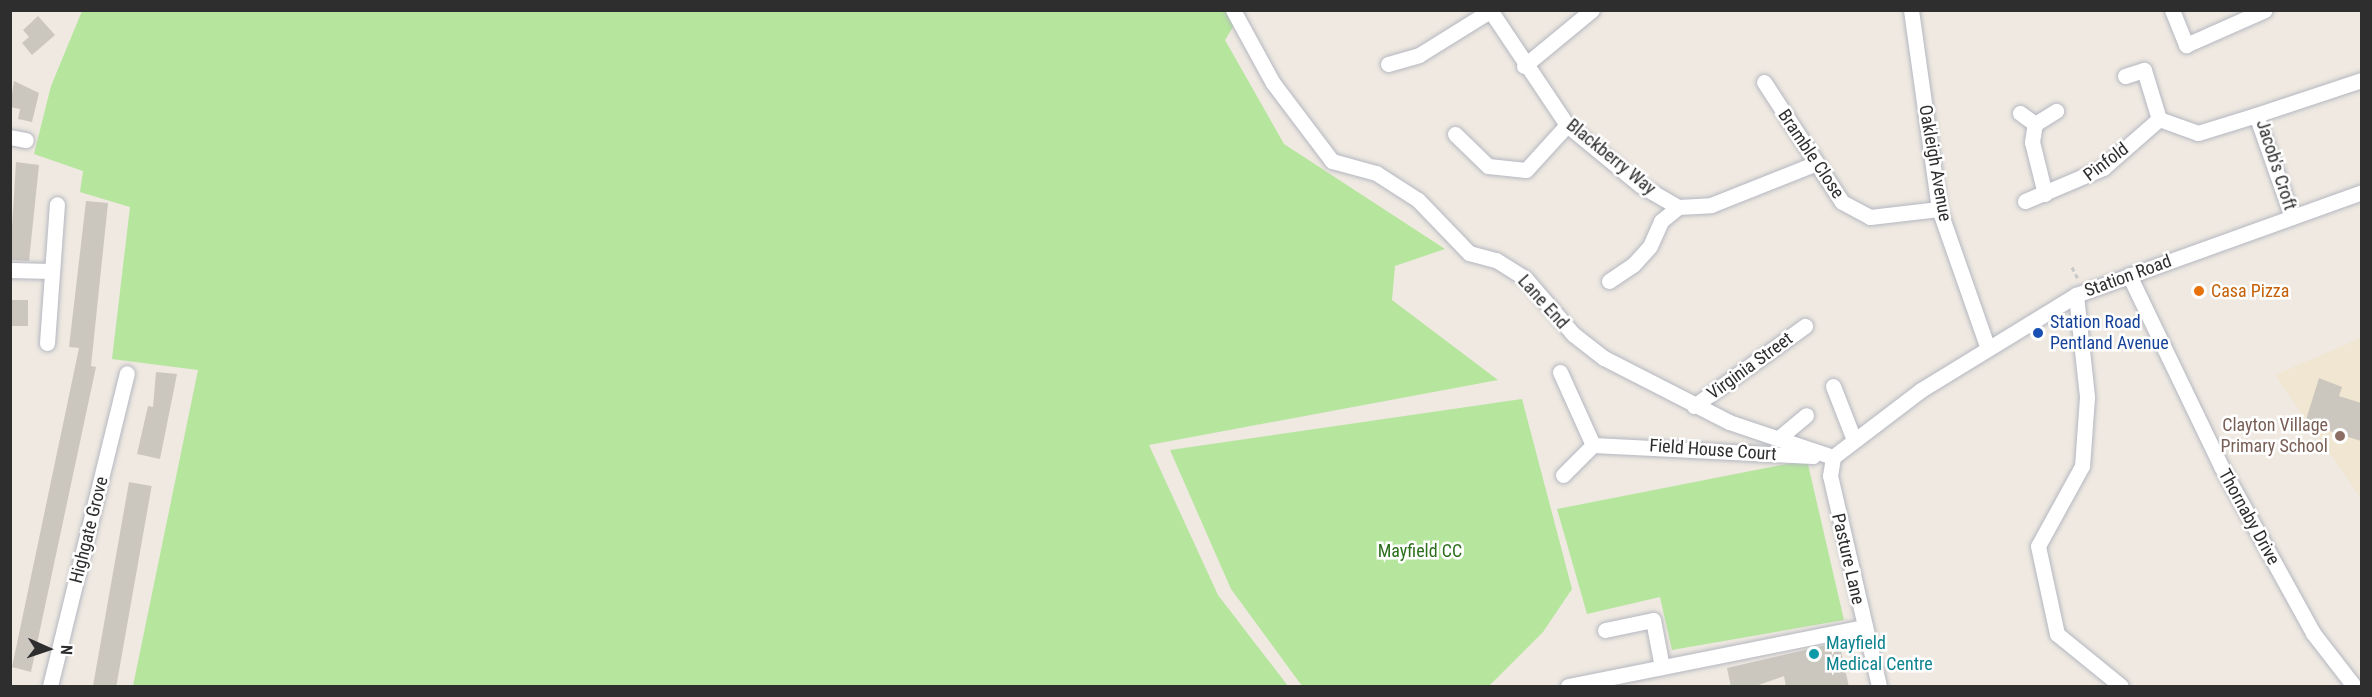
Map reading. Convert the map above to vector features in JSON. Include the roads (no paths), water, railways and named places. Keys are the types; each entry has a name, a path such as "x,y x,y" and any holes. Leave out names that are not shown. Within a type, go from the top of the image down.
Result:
{"street":[{"name":"Lane End","path":"1233,10 1273,82 1332,161 1376,173 1418,200 1469,253 1496,260 1525,278 1573,334 1604,358 1694,406 1833,457"},
{"path":"1524,66 1592,10"},
{"name":"Oakleigh Avenue","path":"1911,10 1939,209 1987,346"},
{"path":"2172,10 2186,45 2265,10"},
{"path":"1388,64 1419,55 1490,11"},
{"name":"Blackberry Way","path":"1490,11 1524,66 1567,125 1640,185 1678,207"},
{"path":"2125,76 2144,70 2159,119 2198,133 2256,115"},
{"name":"Jacob's Croft","path":"2292,217 2256,115 2361,80"},
{"name":"Bramble Close","path":"1764,82 1814,164 1842,202 1870,217 1939,209"},
{"path":"2036,124 2056,111"},
{"path":"2020,113 2036,124"},
{"name":"Pinfold","path":"2025,201 2103,168 2159,119"},
{"path":"2036,124 2034,167 2045,194"},
{"path":"1455,134 1488,166 1526,170 1567,125"},
{"path":"1609,281 1633,265 1661,221 1678,207 1711,205 1814,164"},
{"name":"Station Road","path":"1854,440 1987,346 2076,295 2361,192"},
{"path":"47,343 57,204"},
{"path":"10,270 52,271"},
{"name":"Thornaby Drive","path":"2129,275 2222,468 2313,633 2354,687"},
{"path":"2076,295 2087,397 2082,466 2038,546 2057,634 2121,687"},
{"name":"Virginia Street","path":"1694,406 1805,326"},
{"path":"1560,372 1593,445 1563,475"},
{"name":"Highgate Grove","path":"51,687 127,373"},
{"path":"1833,386 1854,440 1833,457"},
{"path":"1780,438 1806,415"},
{"name":"Field House Court","path":"1593,445 1833,457"},
{"name":"Pasture Lane","path":"1833,457 1830,476 1863,627 1880,687"},
{"path":"1605,630 1653,620 1662,667"},
{"path":"1568,687 1863,627"}],"place":[{"name":"Casa Pizza","path":"2199,291"},
{"name":"Station Road Pentland Avenue","path":"2038,333"},
{"name":"Clayton Village Primary School","path":"2340,436"},
{"name":"Mayfield Medical Centre","path":"1814,654"}],"park label":[{"name":"Mayfield CC","path":"1420,551"}]}
